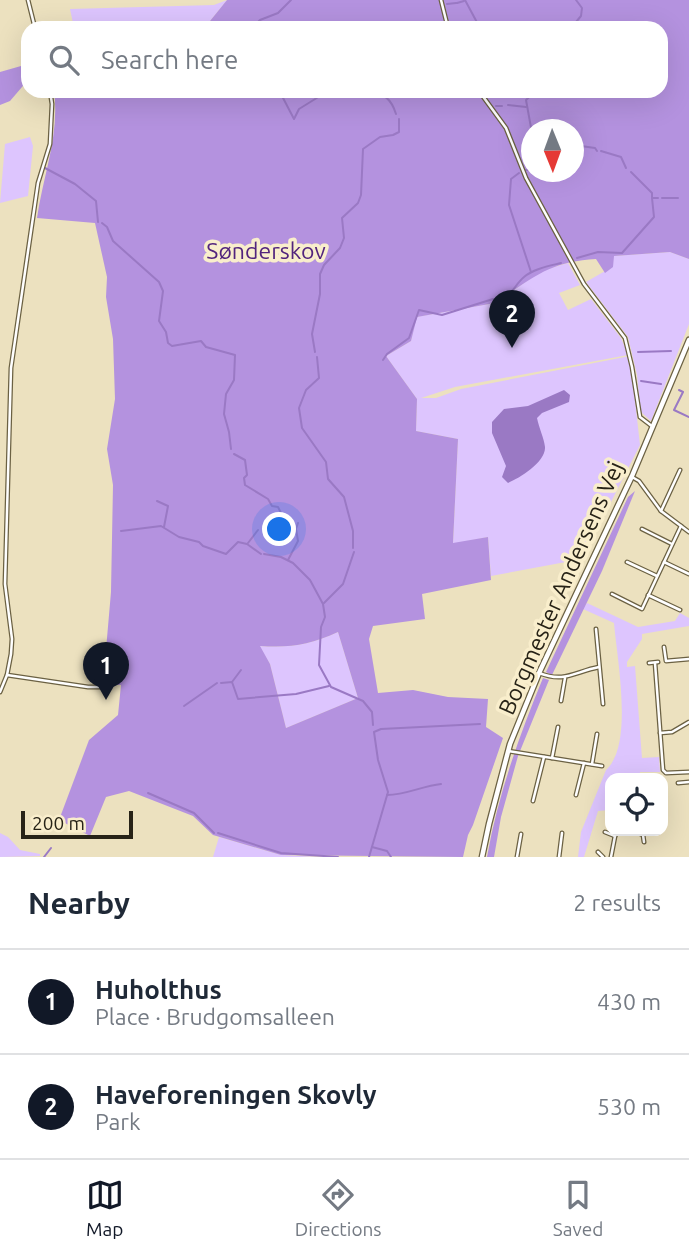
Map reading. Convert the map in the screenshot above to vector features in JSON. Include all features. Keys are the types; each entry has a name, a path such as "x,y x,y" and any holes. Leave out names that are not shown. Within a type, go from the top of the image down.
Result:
{"street":[{"path":"28,0 33,21"},
{"path":"441,0 446,21"},
{"path":"0,692 7,675 12,639 5,584 11,368 38,183 50,144 51,98"},
{"path":"484,98 506,128 526,178 580,276 625,338 640,417 653,427"},
{"name":"Borgmester Andersens Vej","path":"482,857 508,751 539,673 632,476 689,340"},
{"path":"661,511 680,470"},
{"path":"632,476 639,481 653,504 689,532"},
{"path":"612,594 642,609 681,526"},
{"path":"642,530 673,544"},
{"path":"627,562 657,576"},
{"path":"664,562 689,574"},
{"path":"648,595 680,610"},
{"path":"596,629 603,704"},
{"path":"664,647 666,661 689,659"},
{"path":"649,663 657,663 663,767 666,773 689,772"},
{"path":"539,673 565,678 600,667"},
{"path":"7,675 104,687"},
{"path":"561,701 565,678"},
{"path":"660,733 672,732 689,722"},
{"path":"552,758 558,727"},
{"path":"592,764 597,734"},
{"path":"508,751 603,766"},
{"path":"533,801 544,757"},
{"path":"576,795 584,763"},
{"path":"678,783 689,782"},
{"path":"559,857 562,833"},
{"path":"517,857 522,834"},
{"path":"611,857 615,836"},
{"path":"643,836 644,842"},
{"path":"598,852 603,857"}],"shaded area":[{"path":"227,0 210,21 73,21 70,9 214,5"},
{"path":"30,137 33,146 28,196 0,203 5,144"},
{"path":"670,252 689,259 689,324 651,421 640,408 637,375 628,337 586,282 612,267 613,256"},
{"path":"568,263 580,285 559,293 568,310 591,299 621,338 628,355 455,387 421,398 436,398 461,389 630,356 640,445 582,559 491,576 488,537 453,544 458,439 416,431 417,399 386,356 411,341 416,317 506,301 507,295 541,271"},
{"path":"564,390 570,395 569,402 542,413 537,418 545,447 541,458 537,464 508,483 502,477 506,466 492,433 492,422 504,409 528,406"},
{"path":"587,603 638,627 675,621 680,613 689,618 689,626 642,634 642,639 627,662 627,667 635,666 642,758 659,757 660,772 605,773 605,810 598,811 584,857 578,857 581,832 606,770 615,758 622,722 614,623 583,609"},
{"path":"338,632 358,698 286,728 270,664 259,646 300,645"},
{"path":"0,833 8,837 20,850 40,856 0,857"},
{"path":"219,837 281,855 318,857 213,857"}],"green space":[{"name":"Sønderskov","path":"227,0 689,0 689,259 670,252 614,256 613,267 605,273 596,259 559,265 518,287 507,295 506,301 417,317 411,341 386,356 417,399 416,431 458,439 453,543 488,537 491,580 422,594 425,619 373,626 369,639 378,693 413,690 448,697 488,699 486,727 503,738 468,835 463,857 281,855 213,835 193,816 129,791 106,797 90,836 59,820 89,740 118,715 121,685 103,684 111,592 113,485 107,449 115,399 113,339 106,297 107,277 95,223 37,218 55,123 54,98 668,98 668,21 210,21","holes":["338,632 358,698 286,728 270,664 260,646 300,645"]},
{"path":"21,66 21,88 10,101 0,105 0,72"},
{"path":"635,491 602,571 552,675 546,672 628,497"},
{"path":"543,678 549,680 518,756 501,817 494,857 487,857 510,766"}],"waterway":[{"path":"259,21 278,13 291,0"},
{"path":"465,0 476,21"},
{"path":"576,0 582,8 577,21"},
{"path":"457,3 464,1"},
{"path":"447,4 456,3"},
{"path":"283,98 294,119 299,109 317,98"},
{"path":"386,98 396,114"},
{"path":"528,98 526,100 529,119"},
{"path":"508,105 526,107"},
{"path":"496,106 502,106"},
{"path":"315,352 312,334 320,294 320,274 324,265 340,248 344,238 342,218 358,203 361,195 363,149 380,137 399,132 399,119"},
{"path":"584,146 595,148 597,151"},
{"path":"601,151 621,157 626,168"},
{"path":"45,168 75,184 96,201 98,222"},
{"path":"631,172 652,193 652,197"},
{"path":"519,173 511,179 509,205 531,272"},
{"path":"577,258 598,252 622,253 654,217 652,198 658,198"},
{"path":"662,198 678,198"},
{"path":"102,223 107,227 113,241 159,282 163,291 159,321 166,332 168,343 172,346 201,341 206,347 235,355 234,380 226,394 224,414 231,449"},
{"path":"383,360 409,338 419,310 442,315 505,297 528,274 561,263"},
{"path":"638,352 671,351"},
{"path":"317,357 319,378 306,390 299,408 302,428 326,462 328,479 344,497 353,531 353,548"},
{"path":"641,381 661,384"},
{"path":"679,390 683,392 674,410 689,417"},
{"path":"234,454 245,460 245,485 268,499 272,506 278,507 282,515 290,518"},
{"path":"157,501 168,506 164,527"},
{"path":"288,560 298,541 298,523"},
{"path":"121,531 161,526 179,537 199,542 226,554 238,542 247,544 261,554"},
{"path":"248,543 258,530"},
{"path":"324,603 343,584 354,552"},
{"path":"264,554 281,557 293,563 310,580 323,604 325,617 321,627 319,665 331,687 363,701 372,712 373,725"},
{"path":"232,682 241,670"},
{"path":"221,683 232,682 238,699 296,694 329,686"},
{"path":"184,706 217,683"},
{"path":"369,857 388,792 378,760 374,732 381,729 480,724"},
{"path":"387,795 441,784"},
{"path":"148,793 194,813 214,833"},
{"path":"218,833 281,853 338,857"},
{"path":"372,847 387,851 391,857"},
{"path":"44,857 51,848"}],"place":[{"name":"Haveforeningen Skovly","path":"512,348"},
{"name":"Huholthus","path":"106,700"}]}
